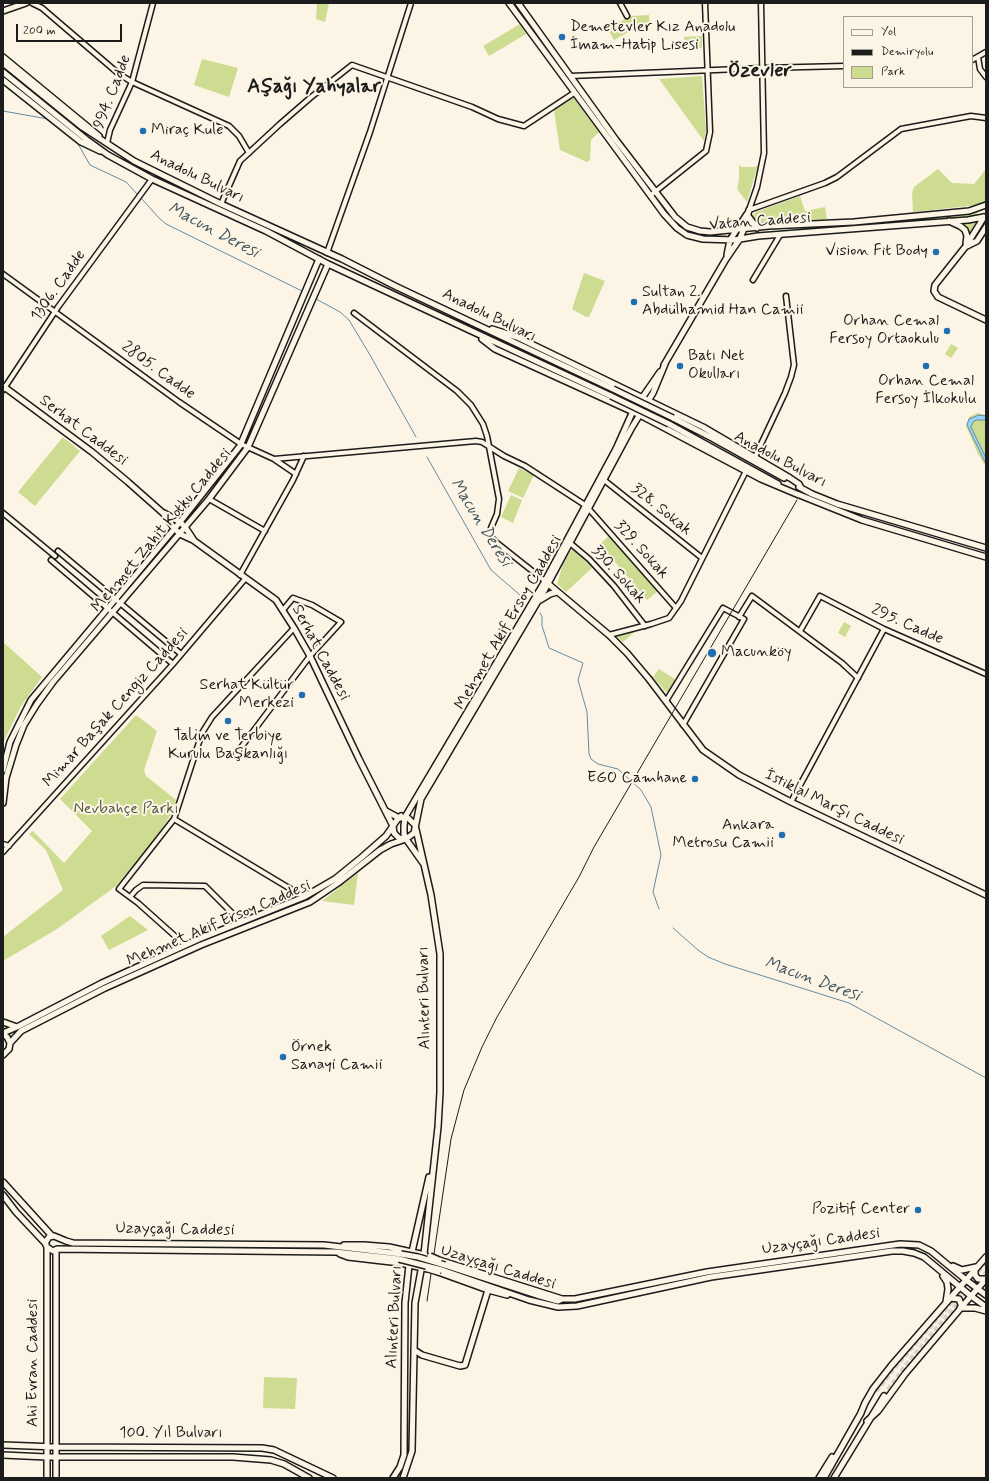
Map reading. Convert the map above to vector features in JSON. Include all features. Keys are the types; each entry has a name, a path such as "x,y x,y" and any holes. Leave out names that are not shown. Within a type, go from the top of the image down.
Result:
{"main road":[{"path":"3,11 26,3"},
{"name":"Vatan Caddesi","path":"509,3 670,221 683,233 703,239 739,240 780,235 968,220 985,218 982,211 985,206"},
{"name":"Vatan Caddesi","path":"518,3 616,140 675,217 687,227 703,232 769,226 854,222 969,211 985,206"},
{"path":"3,57 95,131 107,143"},
{"name":"Anadolu Bulvarı","path":"3,63 82,127 134,161 221,204 476,324 560,366 613,389 673,418 726,445 812,494 837,504 986,548"},
{"name":"Anadolu Bulvarı","path":"3,72 87,140 108,154 152,179 266,231 319,260 670,424 799,495 862,520 986,557"},
{"path":"3,80 81,142 93,149 108,154"},
{"path":"665,364 726,259 739,240 750,210"},
{"path":"726,259 730,240 750,210"},
{"path":"748,216 757,228"},
{"path":"985,218 936,285 934,291 938,297 986,320"},
{"path":"948,221 965,230 967,236 966,246"},
{"path":"966,246 977,241 986,227"},
{"name":"Mehmet Zahit Kotku Caddesi","path":"3,770 5,749 31,700 180,522 241,444 319,260"},
{"name":"Mehmet Zahit Kotku Caddesi","path":"3,803 10,765 19,738 31,713 53,682 210,499 248,448 328,264"},
{"path":"476,324 516,337 703,427 799,484 801,488"},
{"path":"473,332 496,349 633,411 773,485 799,495"},
{"name":"Mehmet Akif Ersoy Caddesi","path":"3,1033 102,983 187,948 244,928 310,902 338,882 376,849 393,826 402,818 410,807 543,589 570,543 633,411 665,364"},
{"name":"Mehmet Akif Ersoy Caddesi","path":"547,582 587,507 649,400 665,364"},
{"path":"613,402 619,398 621,391 620,386"},
{"name":"Serhat Caddesi","path":"4,388 92,452 163,513 180,522 193,540"},
{"path":"655,422 656,413 662,407"},
{"name":"Serhat Caddesi","path":"163,513 180,534 193,540 276,600 310,656 393,826"},
{"name":"İstiklal Marşı Caddesi","path":"547,582 609,635 639,666 703,750 739,775 791,802 986,895"},
{"path":"543,589 550,594"},
{"name":"Mehmet Akif Ersoy Caddesi","path":"415,830 421,800 539,600 543,589"},
{"path":"539,600 557,592"},
{"path":"386,810 413,822 415,830 412,836 406,839"},
{"name":"Mehmet Akif Ersoy Caddesi","path":"10,1043 21,1032 104,988 241,922 304,897 335,879 376,849 406,839 402,818"},
{"name":"Alınteri Bulvarı","path":"393,826 396,836 406,839 423,863"},
{"name":"Alınteri Bulvarı","path":"404,1476 412,1451 415,1303 424,1254 438,1127 440,1092 440,954 431,895 415,830"},
{"path":"304,897 310,902"},
{"path":"241,922 244,928"},
{"path":"3,1022 17,1027"},
{"path":"3,1033 10,1043 9,1049 4,1056"},
{"name":"Alınteri Bulvarı","path":"393,1478 400,1467 404,1455 405,1303 409,1265 434,1157"},
{"path":"3,1182 60,1243 56,1250 50,1250 46,1246 3,1195"},
{"path":"46,1246 48,1238 54,1237"},
{"name":"Uzayçağı Caddesi","path":"54,1237 73,1243 156,1243 336,1249 400,1256 529,1300 558,1307 577,1306 711,1277 892,1251 903,1251 924,1257 959,1287 986,1307"},
{"name":"Uzayçağı Caddesi","path":"441,1269 558,1300 575,1299 707,1272 900,1244 919,1245 931,1251 986,1295"},
{"path":"336,1249 364,1245 412,1251 562,1299"},
{"name":"Ahi Evran Caddesi","path":"46,1246 47,1478"},
{"path":"336,1249 348,1257 428,1269 441,1269 488,1290 529,1300"},
{"name":"Uzayçağı Caddesi","path":"56,1250 336,1249"},
{"name":"Ahi Evran Caddesi","path":"56,1250 56,1478"},
{"path":"860,1415 865,1403 877,1384 986,1257"},
{"path":"946,1263 962,1270 977,1268"},
{"path":"977,1268 976,1277 978,1279 986,1279"},
{"path":"939,1270 947,1282 948,1289 946,1303"},
{"path":"950,1279 956,1278 958,1275 956,1271"},
{"path":"867,1421 878,1411 905,1374 986,1279"},
{"name":"Uzayçağı Caddesi","path":"414,1350 422,1355 460,1366 465,1365 488,1290"},
{"path":"950,1298 959,1300 961,1308"},
{"path":"961,1308 975,1308 986,1311"},
{"name":"Uzayçağı Caddesi","path":"414,1356 422,1355"},
{"path":"824,1478 860,1415 876,1391"},
{"path":"834,1478 867,1421 884,1396"},
{"path":"819,1478 849,1434"},
{"name":"100. Yıl Bulvarı","path":"3,1445 56,1447 262,1448 274,1450 333,1478"},
{"path":"247,1458 249,1448"},
{"path":"261,1459 264,1454 262,1448"},
{"name":"100. Yıl Bulvarı","path":"3,1455 47,1457 233,1457 261,1459 284,1464 309,1478"}],"street":[{"path":"32,3 42,8 120,74 132,82 229,126 239,136 249,153"},
{"name":"994. Cadde","path":"107,143 110,130 132,82 153,3"},
{"path":"327,253 354,180 411,3"},
{"path":"620,3 627,16"},
{"path":"651,195 706,151 710,132 706,3"},
{"path":"750,210 757,187 764,153 761,3"},
{"path":"973,60 986,52"},
{"path":"978,57 980,69 986,78"},
{"path":"221,204 240,161 310,98 352,65 472,107 498,119 524,126 574,93"},
{"path":"571,76 843,66"},
{"path":"750,210 825,183 837,177 901,129 971,116 986,118"},
{"name":"1306. Cadde","path":"4,388 55,311 152,179"},
{"path":"753,280 780,235"},
{"name":"2805. Cadde","path":"3,274 179,402 241,444 274,459 296,474"},
{"path":"755,457 791,377 794,365 786,296"},
{"path":"354,313 471,405 483,424 490,446 500,499 490,536 547,582"},
{"path":"274,459 476,441 490,446"},
{"name":"329. Sokak","path":"490,446 504,456 525,466 587,507 676,608"},
{"path":"240,575 296,474 304,456"},
{"path":"609,635 669,618 681,601 746,471"},
{"name":"328. Sokak","path":"604,480 702,558"},
{"path":"210,499 265,531"},
{"path":"3,513 55,556"},
{"name":"330. Sokak","path":"570,543 589,559 614,586 645,626"},
{"path":"58,551 181,654"},
{"path":"51,560 173,664"},
{"name":"Mimar Başak Cengiz Caddesi","path":"3,852 173,664 246,579"},
{"path":"739,616 752,596 800,631 858,678"},
{"name":"295. Cadde","path":"800,631 820,596 884,629 986,674"},
{"path":"236,754 310,656 341,622 312,605 293,598 283,610"},
{"path":"666,701 723,608 744,619 683,725"},
{"path":"187,948 119,889 174,819 202,733 212,717 294,628"},
{"path":"791,802 884,629"},
{"path":"174,819 304,897"},
{"path":"3,844 9,846"},
{"path":"130,898 136,890 143,885 205,886 241,922"}],"green space":[{"path":"317,3 329,3 325,22 316,19"},
{"path":"515,3 652,191 607,133"},
{"path":"649,15 650,27 636,28 614,40 607,28 631,16"},
{"path":"520,24 526,34 489,56 483,46"},
{"path":"702,36 702,48 685,49 684,37"},
{"path":"202,59 238,68 229,97 194,85"},
{"path":"702,76 706,130 704,141 659,79"},
{"path":"573,97 599,132 591,140 590,160 587,162 560,150 554,110"},
{"path":"739,165 742,167 755,167 758,165 747,202 737,189 739,180"},
{"path":"938,169 952,183 974,184 986,169 986,201 978,205 913,212 912,193 914,187"},
{"path":"654,194 676,222 684,228 702,234 726,235 727,237 704,236 683,229 676,223"},
{"path":"800,196 805,211 825,207 827,219 757,223 753,219 752,216 756,212"},
{"path":"978,211 978,216 892,221 751,236 750,232 786,231 966,214"},
{"path":"955,222 976,222 970,233 965,226"},
{"path":"584,273 605,281 589,317 586,317 572,309"},
{"path":"951,344 958,348 951,358 945,354"},
{"path":"977,413 986,415 986,467 978,454 966,426 969,417"},
{"path":"63,437 80,451 35,506 18,492"},
{"path":"519,468 534,475 523,498 508,491"},
{"path":"511,495 522,500 513,523 501,517"},
{"path":"609,536 658,591 647,600 600,544"},
{"path":"572,549 577,552 592,568 566,592 557,584 563,564"},
{"path":"844,622 851,626 845,637 838,633"},
{"path":"637,630 623,642 617,637 618,635"},
{"path":"3,642 42,677 21,706 3,743"},
{"path":"659,669 676,680 669,692 666,692 653,677"},
{"name":"Nevbahçe Parkı","path":"136,715 157,731 144,770 146,776 176,800 169,818 150,846 116,886 57,929 3,961 3,937 63,890 46,850 29,834 33,831 64,863 92,831 60,799"},
{"path":"358,873 354,905 322,901"},
{"path":"130,916 148,930 109,950 101,936"},
{"path":"264,1377 297,1378 295,1409 263,1408"}],"water":[{"path":"979,415 986,416 986,420 976,420 973,422 971,427 986,458 986,464 967,425 969,419"}],"waterway":[{"name":"Macun Deresi","path":"3,111 48,119"},
{"name":"Macun Deresi","path":"77,142 90,165 126,182 138,195"},
{"name":"Macun Deresi","path":"141,198 166,224 302,291"},
{"name":"Macun Deresi","path":"316,299 340,312 349,320 416,437"},
{"name":"Macun Deresi","path":"427,457 491,570 520,595"},
{"name":"Macun Deresi","path":"540,613 542,617 542,626 549,648 583,663 578,680 587,712 589,754 591,759 598,764 618,769 641,790 651,807 661,855 653,892 659,909"},
{"name":"Macun Deresi","path":"673,928 708,957 725,964 849,1003 986,1078"}],"tunnel":[{"path":"876,1391 894,1368 986,1262"},
{"path":"884,1396 906,1365 952,1310 986,1273"}],"railway":[{"path":"427,1301 451,1139 464,1090 482,1047 497,1017 579,877 594,847 797,500"}],"place":[{"name":"Demetevler Kız Anadolu İmam-Hatip Lisesi","path":"562,37"},
{"name":"Miraç Kule","path":"143,131"},
{"name":"Vision Fit Body","path":"936,252"},
{"name":"Sultan 2. Abdülhamid Han Camii","path":"634,302"},
{"name":"Orhan Cemal Fersoy Ortaokulu","path":"947,331"},
{"name":"Batı Net Okulları","path":"680,366"},
{"name":"Orhan Cemal Fersoy İlkokulu","path":"926,366"},
{"name":"Macunköy","path":"712,653"},
{"name":"Serhat Kültür Merkezi","path":"302,695"},
{"name":"Talim ve Terbiye Kurulu Başkanlığı","path":"228,721"},
{"name":"EGO Camhane","path":"695,779"},
{"name":"Ankara Metrosu Camii","path":"782,835"},
{"name":"Örnek Sanayi Camii","path":"283,1057"},
{"name":"Pozitif Center","path":"918,1210"}],"district":[{"name":"Özevler","path":"760,72"},
{"name":"Aşağı Yahyalar","path":"314,88"}]}
